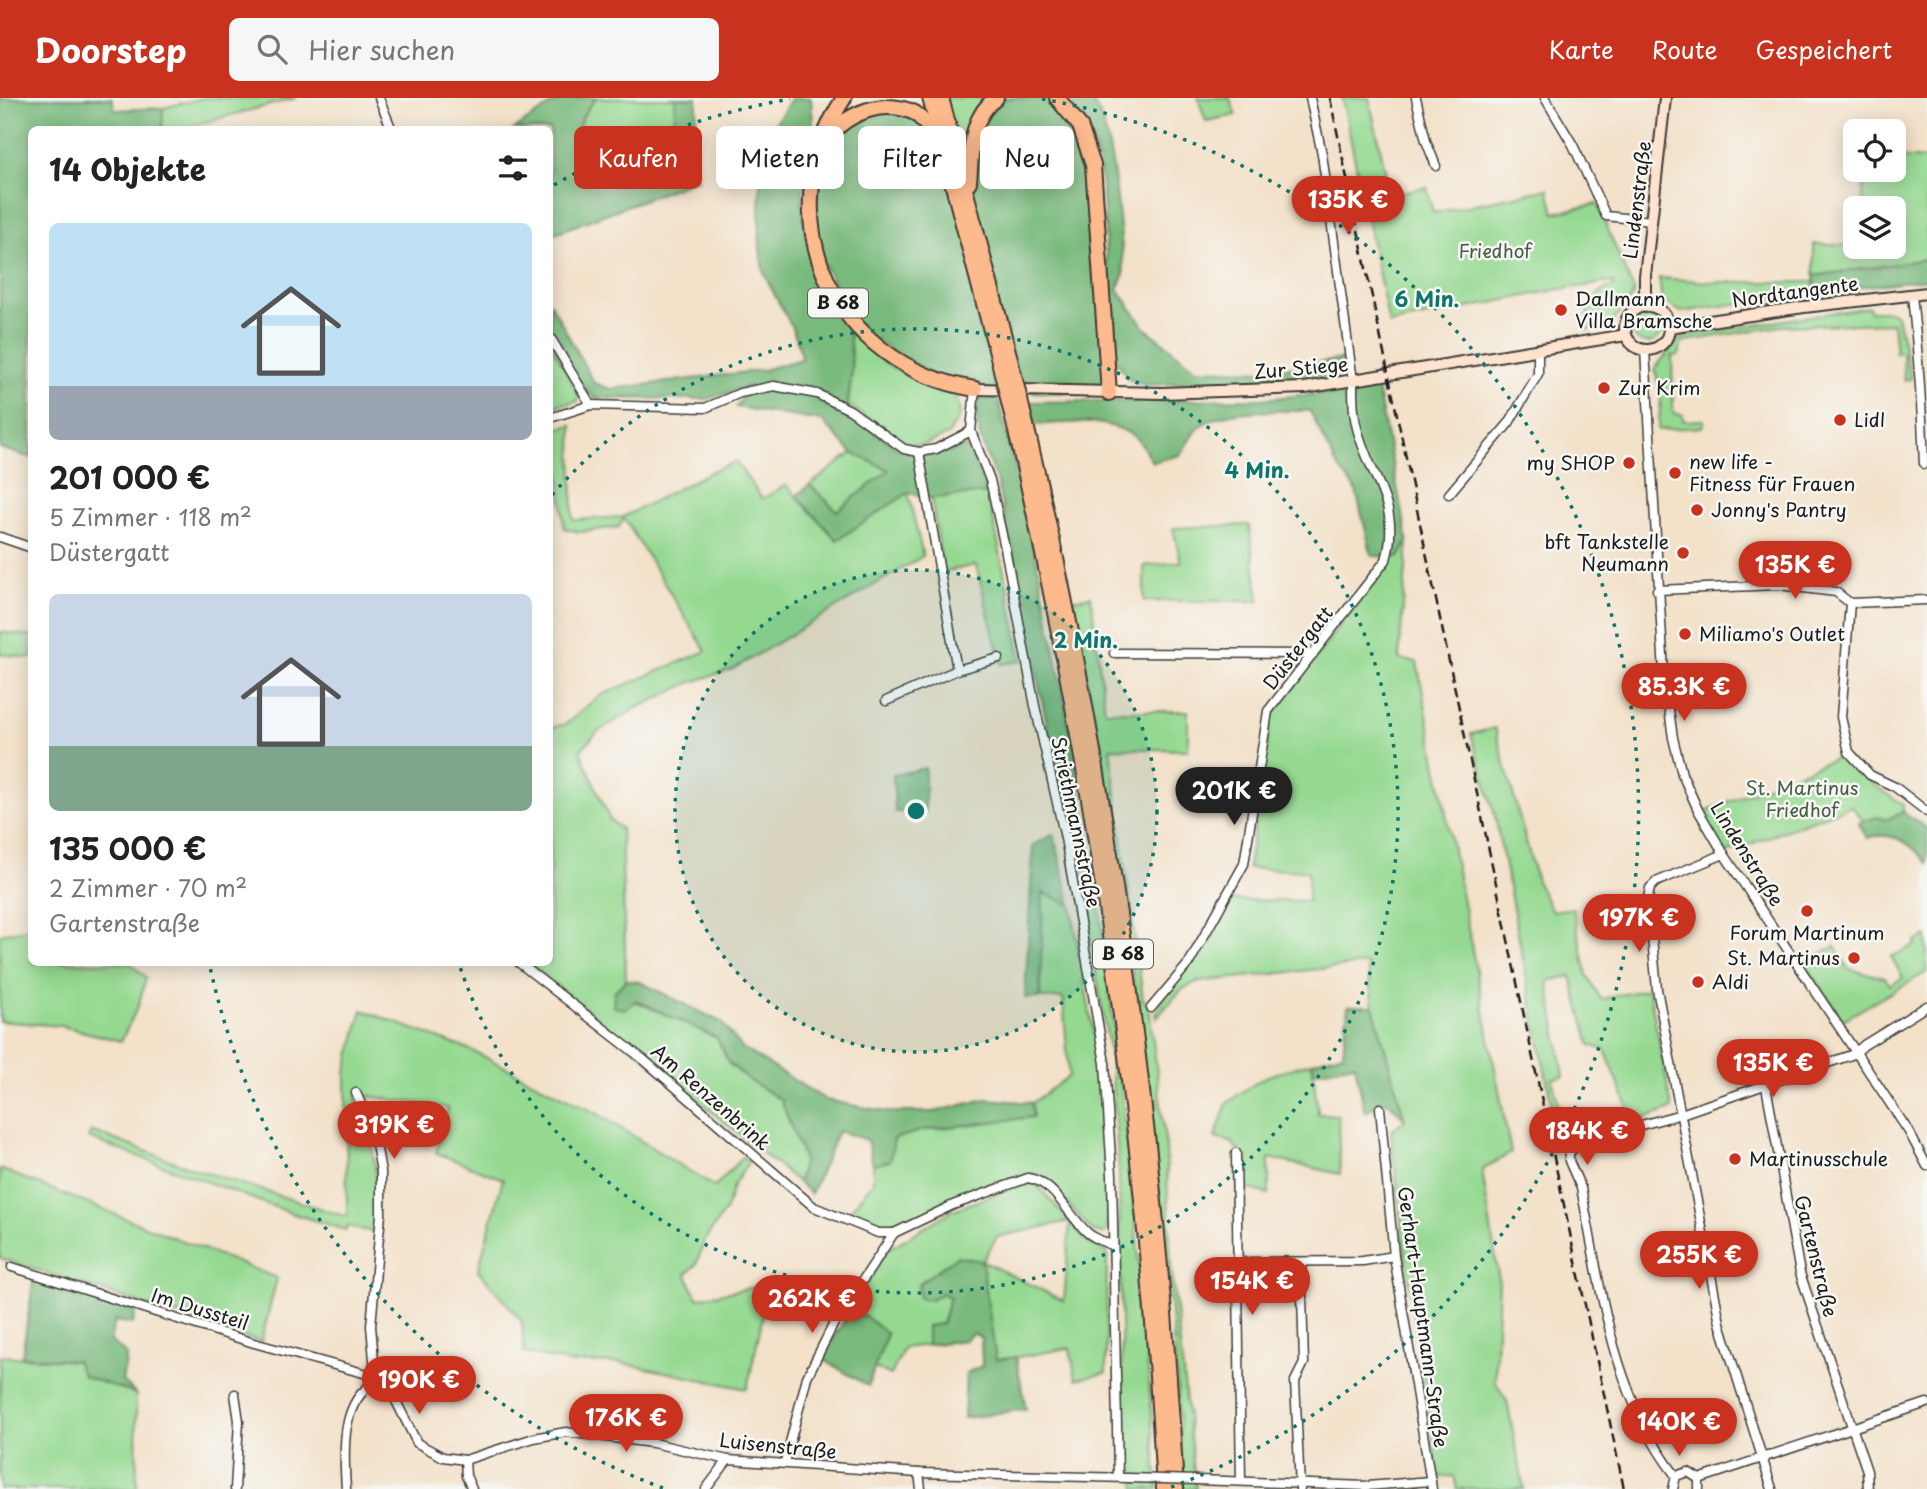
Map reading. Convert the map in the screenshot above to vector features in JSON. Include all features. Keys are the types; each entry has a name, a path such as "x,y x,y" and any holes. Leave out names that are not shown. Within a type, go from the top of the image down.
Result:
{"highway":[{"name":"B 68","path":"828,126 844,98"},
{"name":"B 68","path":"930,98 937,126"},
{"name":"B 68","path":"941,98 968,194 1020,426 1072,639 1116,898 1150,1165 1175,1489"},
{"name":"B 68","path":"968,194 976,121 982,110 996,98"},
{"path":"1057,98 1080,126 1093,165 1109,393"},
{"name":"B 68","path":"840,126 854,113 870,105 885,103 900,105 916,113 926,126"},
{"name":"B 68","path":"814,189 813,223 822,270 843,312 878,348 898,364 947,384 975,389"},
{"name":"B 68","path":"955,189 1005,360"},
{"name":"B 68","path":"1020,426 1105,900 1139,1166 1164,1489"}],"street":[{"path":"379,98 390,126"},
{"name":"Düstergatt","path":"1151,1008 1189,963 1244,864 1268,711 1386,560 1392,537 1381,482 1359,437 1353,407 1353,381 1322,154 1310,98"},
{"path":"1416,98 1426,141 1436,166"},
{"path":"1545,98 1573,145 1606,216 1652,221"},
{"name":"Lindenstraße","path":"1645,307 1645,275 1665,98"},
{"name":"Nordtangente","path":"1668,327 1927,293"},
{"path":"1912,295 1915,339 1920,363 1924,464"},
{"path":"1645,307 1659,310 1668,327 1662,344 1645,350 1633,345 1626,335 1629,315 1645,307"},
{"name":"Zur Stiege","path":"975,389 1109,393 1263,390 1353,381 1626,335"},
{"path":"553,342 591,405"},
{"name":"Lindenstraße","path":"1645,350 1657,590 1667,709 1679,762 1698,810 1724,854 1854,1054 1909,1132 1927,1166"},
{"path":"1449,494 1509,423 1538,374 1538,351"},
{"path":"553,417 591,405 705,408 740,393 774,386 795,388 850,410 904,449 919,452 936,449 971,431"},
{"name":"Striethmannstraße","path":"975,389 971,431 990,480 1090,971 1105,1063 1113,1246 1118,1477"},
{"path":"919,452 957,670"},
{"path":"0,537 28,547"},
{"path":"1657,590 1778,585 1836,592 1850,603 1927,600"},
{"path":"1850,603 1841,706 1849,752 1870,775 1895,787 1927,812"},
{"path":"1114,653 1313,654"},
{"path":"886,701 957,670 999,659"},
{"path":"1724,854 1656,882 1648,895 1657,989 1720,1323 1772,1489"},
{"name":"Am Renzenbrink","path":"523,966 644,1060 814,1207 877,1233 894,1233"},
{"path":"1676,1476 1655,1449 1629,1397 1619,1369 1581,1188 1569,1161 1573,1146 1681,1114 1854,1054 1927,1006"},
{"name":"Gartenstraße","path":"1766,1086 1800,1273 1867,1471 1868,1489"},
{"path":"356,1093 374,1132 381,1172 381,1214 371,1326 376,1382 391,1393 417,1443 443,1457 465,1460 466,1476 472,1489"},
{"name":"Gerhart-Hauptmann-Straße","path":"1380,1108 1394,1256 1432,1485"},
{"path":"1236,1153 1241,1481"},
{"path":"785,1462 807,1377 833,1325 894,1233 953,1205 1028,1178 1038,1180 1089,1234 1113,1246"},
{"path":"1237,1262 1363,1261 1394,1256"},
{"path":"1300,1486 1295,1381 1304,1363 1301,1262"},
{"name":"Im Dussteil","path":"12,1267 254,1343 367,1374 376,1382"},
{"path":"346,1489 345,1457 349,1416 357,1399 376,1382"},
{"path":"235,1394 239,1421 235,1489"},
{"path":"1699,1479 1927,1403"},
{"name":"Luisenstraße","path":"465,1460 534,1438 566,1432 653,1443 728,1460 919,1473 1241,1481 1300,1486 1432,1485"},
{"path":"706,1489 728,1460"},
{"path":"1676,1476 1688,1472 1699,1479"},
{"path":"919,1473 921,1489"},
{"path":"1673,1489 1676,1476"},
{"path":"1699,1479 1699,1489"}],"green space":[{"path":"0,98 112,98 115,110 163,108 162,126 28,126 28,457 0,448"},
{"path":"202,98 297,98 190,126 162,126 163,108"},
{"path":"562,98 596,98 579,126 574,126 574,189 672,189 553,234 553,126 519,126"},
{"path":"596,98 675,98 675,118 664,126 578,126"},
{"path":"675,98 697,98 696,126 664,126 675,118"},
{"path":"792,98 811,98 812,126 774,126"},
{"path":"945,98 987,98 970,123 966,166 966,126 954,126"},
{"path":"996,98 1057,98 1088,144 1109,393 1018,392 968,194 973,136"},
{"path":"1066,98 1088,99 1097,109 1104,127 1115,180 1124,273 1118,289 1144,327 1196,369 1265,371 1343,359 1338,373 1333,377 1145,385 1128,379 1115,358 1103,193 1096,151 1079,114"},
{"path":"1198,98 1230,98 1236,115 1206,121"},
{"name":"Friedhof","path":"1342,98 1369,98 1388,183 1395,193 1427,187 1433,213 1548,189 1554,213 1597,204 1634,291 1630,302 1610,324 1585,330 1592,303 1601,292 1614,286 1613,282 1555,290 1389,324"},
{"path":"900,105 922,126 858,126 858,189 954,189 1006,391 947,385 859,330 816,250 817,189 844,189 844,126 839,125"},
{"path":"1906,158 1927,159 1927,259 1814,276 1814,244 1843,245 1843,259 1906,259 1906,196 1863,196 1864,182 1906,182"},
{"path":"760,189 804,189 802,202 807,245 816,279 849,331 852,370 847,409 889,443 915,454 929,455 968,446 988,493 931,498 908,493 837,540 796,496 810,485 837,511 889,470 852,453 822,421 736,407 750,386 706,399 594,398 559,359 553,348 553,308 594,383 611,389 763,370 801,359 796,337 765,275 759,229"},
{"path":"1927,259 1927,279 1815,292 1814,276"},
{"path":"1659,278 1710,282 1814,282 1815,292 1681,312 1662,300"},
{"path":"1869,307 1870,311 1890,311 1897,315 1911,379 1904,380 1903,353 1896,353 1893,323 1781,326 1686,341 1682,342 1679,355 1672,356 1673,413 1683,415 1683,421 1704,420 1704,424 1701,427 1658,430 1661,399 1655,368 1679,339 1689,335"},
{"path":"1647,313 1658,317 1662,328 1658,339 1647,343 1636,339 1632,328 1636,317"},
{"path":"849,331 887,364 957,397 960,416 948,435 923,445 905,444 848,405 852,370"},
{"path":"553,348 579,396 578,401 553,406"},
{"path":"1377,388 1408,541 1399,557 1372,556 1356,491 1335,462 1310,411 1252,412 1222,416 1198,428 1180,455 1152,462 1137,439 1114,427 1074,422 1034,425 1030,402 1262,399"},
{"path":"978,399 998,399 1028,520 1053,641 1097,886 1081,889 997,482 979,431"},
{"path":"572,425 573,520 623,517 714,470 736,462 762,499 786,485 837,540 908,493 923,556 733,669 689,683 635,709 597,732 580,751 610,820 621,829 626,980 614,992 717,1038 729,1064 781,1100 804,1160 798,1182 533,966 553,966 553,727 566,724 599,696 706,651 624,518 619,527 579,532 564,528 558,451 553,430"},
{"path":"852,453 890,470 837,511 810,485"},
{"path":"988,493 1022,661 1001,664 976,565 943,572 931,498"},
{"path":"1249,525 1259,601 1144,601 1144,566 1181,562 1173,528"},
{"path":"1408,541 1399,659 1417,662 1511,1153 1482,1170 1499,1281 1495,1381 1507,1401 1524,1489 1457,1489 1454,1476 1438,1477 1405,1255 1391,1130 1405,1120 1373,1006 1367,964 1197,982 1182,989 1156,1018 1155,1013 1228,900 1308,901 1308,871 1248,868 1271,717 1392,557 1399,557"},
{"path":"1091,596 1105,711 1188,711 1188,750 1110,748 1143,999 1149,1007 1166,1149 1171,1265 1196,1489 1183,1489 1167,1266 1136,1000 1113,822 1072,600"},
{"path":"0,632 28,636 28,658 0,654"},
{"path":"1495,728 1538,885 1552,911 1573,908 1587,975 1601,999 1649,989 1672,1109 1634,1122 1605,1050 1590,1045 1571,976 1548,981 1564,1076 1552,1079 1567,1138 1563,1138 1565,1143 1558,1137 1495,816 1471,734"},
{"name":"St. Martinus Friedhof","path":"1843,755 1874,785 1903,805 1903,812 1886,820 1878,817 1863,821 1851,806 1724,854 1700,813"},
{"path":"925,768 925,812 895,812 893,775"},
{"path":"1903,812 1927,828 1927,863 1901,840 1885,836 1867,838 1859,823 1878,817 1886,820"},
{"path":"1054,834 1071,905 1043,893 1040,998 1025,998 1033,845"},
{"path":"1097,886 1132,1181 1158,1489 1136,1489 1132,1467 1123,1462 1119,1174 1111,1059 1081,889"},
{"path":"1043,893 1071,905 1099,1065 1108,1231 1103,1234 1093,1232 1043,1177 1032,1174 953,1200 893,1229 878,1228 849,1212 873,1182 873,1165 890,1160 894,1139 923,1130 1032,1117 1032,1103 1069,1076 1063,998 1040,998"},
{"path":"28,929 28,966 133,966 146,977 139,1004 121,1041 62,1026 0,1021 0,934"},
{"path":"1927,936 1927,972 1843,1020 1804,962 1835,946 1848,969 1885,978 1890,985 1903,978 1891,957 1916,945 1915,942"},
{"path":"626,980 640,982 721,1022 742,1048 826,1100 887,1112 934,1112 986,1099 1032,1103 1033,1117 923,1130 894,1139 890,1161 873,1165 867,1140 838,1131 811,1194 798,1182 804,1160 781,1100 749,1080 729,1063 717,1038 636,1000 627,1009 613,1007 614,992"},
{"path":"1348,1006 1373,1006 1405,1120 1390,1103 1381,1101 1365,1113 1355,1064 1314,1072 1312,1062 1343,1053"},
{"path":"362,1010 473,1051 598,1114 715,1187 743,1156 749,1161 733,1186 726,1209 705,1240 696,1265 686,1274 697,1298 770,1284 747,1389 621,1363 572,1363 524,1353 522,1321 478,1270 503,1179 436,1153 448,1108 362,1095 356,1097 369,1133 375,1164 376,1233 347,1226 346,1230 294,1214 88,1138 91,1131 192,1168 347,1217 346,1072"},
{"path":"1312,1062 1318,1114 1338,1115 1340,1174 1269,1158 1269,1194 1241,1187 1240,1152 1231,1142 1215,1138 1227,1103 1265,1077"},
{"path":"0,1169 277,1278 261,1342 0,1258"},
{"path":"1028,1182 1036,1184 1069,1221 997,1237 982,1261 1064,1301 1070,1222 1088,1242 1107,1252 1106,1373 1076,1379 1070,1348 996,1361 981,1261 942,1293 950,1297 942,1324 927,1327 927,1345 904,1348 891,1375 874,1368 887,1334 866,1317 850,1312 887,1250 953,1210"},
{"path":"957,1256 982,1261 996,1360 1016,1357 1026,1409 964,1418 966,1373 982,1366 981,1338 973,1333 965,1340 927,1345 927,1326 942,1324 950,1297 942,1293 932,1300 919,1298 918,1284"},
{"path":"34,1277 136,1308 133,1324 115,1321 110,1340 127,1355 122,1381 136,1394 83,1376 76,1361 22,1356"},
{"path":"850,1312 866,1317 887,1334 868,1386 824,1360 827,1348"},
{"path":"0,1356 77,1361 83,1376 136,1394 137,1489 0,1489"}],"railway":[{"path":"1330,98 1624,1489"}],"place":[{"name":"Dallmann Villa Bramsche","path":"1561,310"},
{"name":"Zur Krim","path":"1604,388"},
{"name":"Lidl","path":"1840,420"},
{"name":"my SHOP","path":"1629,463"},
{"name":"new life - Fitness für Frauen","path":"1675,473"},
{"name":"Jonny's Pantry","path":"1697,510"},
{"name":"bft Tankstelle Neumann","path":"1683,553"},
{"name":"Miliamo's Outlet","path":"1685,634"},
{"name":"Forum Martinum","path":"1807,911"},
{"name":"St. Martinus","path":"1854,958"},
{"name":"Aldi","path":"1698,982"},
{"name":"Martinusschule","path":"1735,1159"}]}
